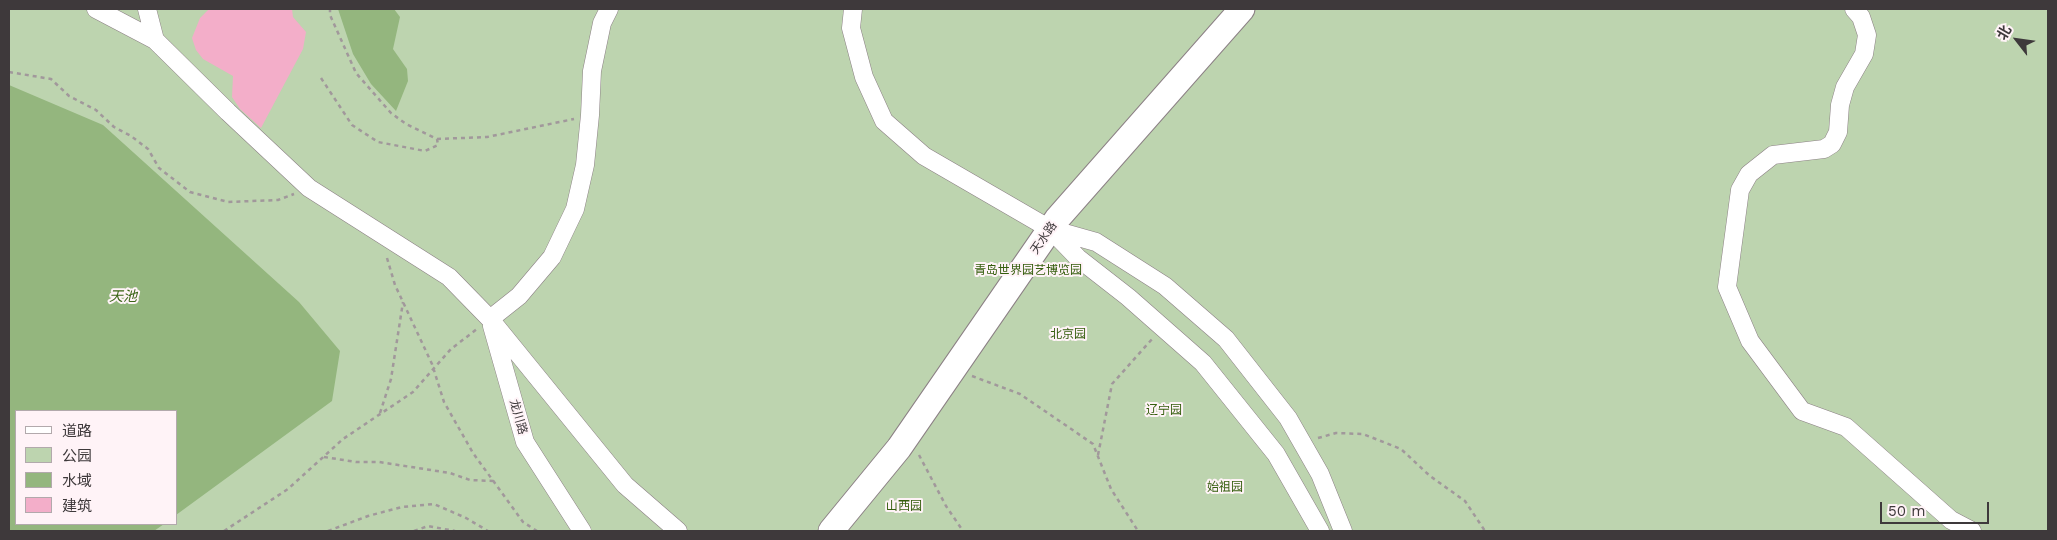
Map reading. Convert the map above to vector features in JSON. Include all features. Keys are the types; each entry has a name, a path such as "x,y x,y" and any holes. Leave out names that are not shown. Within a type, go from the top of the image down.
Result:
{"street":[{"path":"96,9 156,40 228,112 309,188 450,277 490,319 626,485 678,531"},
{"path":"147,9 156,40"},
{"path":"490,319 519,296 552,257 575,209 585,165 592,71 602,23 609,9"},
{"path":"853,9 851,28 864,77 884,121 924,156 1050,229 1096,242 1166,286 1226,338 1288,418 1320,474 1342,531"},
{"path":"851,28 858,9"},
{"name":"天水路","path":"831,531 907,436 1050,229 1242,9"},
{"path":"1854,9 1861,18 1867,35 1864,54 1846,87 1840,105 1838,132 1832,144 1824,149 1774,155 1749,174 1740,190 1726,286 1750,341 1802,411 1846,427 1951,520 1972,531"},
{"path":"1050,229 1078,258 1128,296 1203,363 1276,454 1320,531"},
{"name":"龙川路","path":"490,319 525,442 582,531"}],"path":[{"path":"330,9 330,15 356,73 390,113 406,124 437,140 487,137 576,119"},
{"path":"9,72 50,79 69,96 96,110 114,127 131,136 148,149 159,168 190,192 228,202 278,200 309,188"},
{"path":"321,78 352,125 378,142 424,150 438,145 437,140"},
{"path":"380,232 395,285 432,364 444,402 473,453 523,522 537,531"},
{"path":"379,415 391,379 403,301"},
{"path":"224,531 288,489 343,439 413,392 451,349 490,319"},
{"path":"1098,456 1112,384 1163,327"},
{"path":"954,369 1020,394 1093,444 1111,489 1138,531"},
{"path":"1302,442 1336,433 1363,434 1401,449 1430,476 1465,501 1484,531"},
{"path":"907,436 946,506 963,531"},
{"path":"324,456 356,462 380,462 450,473 470,480 494,481"},
{"path":"328,531 402,507 434,504 466,518 488,531"},
{"path":"414,531 428,526 455,531"}],"green space":[{"name":"青岛世界园艺博览园","path":"9,9 2048,9 2048,531 9,531"}],"water":[{"path":"338,9 394,9 400,17 393,49 407,69 408,81 396,111 371,84 353,54"},
{"name":"天池","path":"9,85 103,125 299,302 340,351 332,401 178,514 178,410 15,410 15,525 163,525 154,531 9,531"}],"building":[{"path":"209,9 292,9 293,17 306,32 303,49 261,128 240,109 232,97 233,76 203,59 196,50 192,38 200,18"}],"park label":[{"name":"北京园","path":"1068,334"},
{"name":"辽宁园","path":"1164,410"},
{"name":"始祖园","path":"1225,487"},
{"name":"山西园","path":"904,506"}]}
